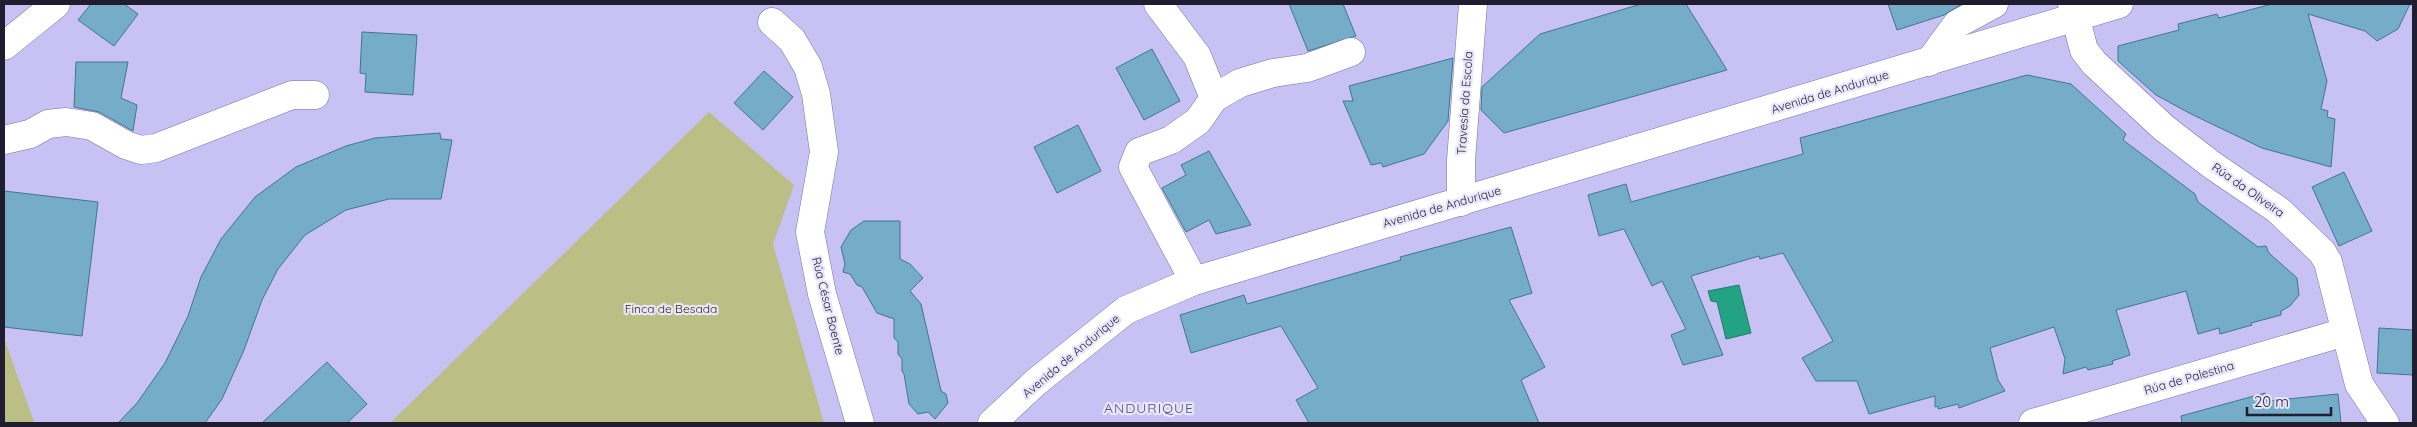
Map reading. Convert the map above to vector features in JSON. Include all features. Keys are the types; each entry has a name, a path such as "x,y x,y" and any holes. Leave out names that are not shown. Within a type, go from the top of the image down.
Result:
{"street":[{"path":"4,46 56,4"},
{"path":"1158,4 1197,56 1214,98"},
{"name":"Travesía da Escola","path":"1461,202 1461,160 1473,4"},
{"path":"1929,62 1953,14 1994,4"},
{"name":"Avenida de Andurique","path":"1002,420 1036,382 1126,310 1194,281 1255,260 1461,202 1929,62 2074,10 2119,4"},
{"name":"Rúa da Oliveira","path":"2074,10 2084,50 2094,63 2164,128 2212,165 2278,210 2322,252 2328,262 2359,384 2385,423"},
{"name":"Rúa César Boente","path":"772,22 796,46 808,67 816,94 824,152 810,232 822,294 860,423"},
{"path":"1194,281 1133,167 1139,152 1171,140 1198,121 1214,98 1240,83 1273,73 1307,68 1351,52"},
{"path":"4,140 30,134 48,124 66,122 92,126 141,150 156,148 292,95 315,95"},
{"name":"Rúa de Palestina","path":"2033,423 2345,332"}],"green space":[{"name":"Finca de Besada","path":"709,112 794,185 773,244 824,423 390,423"},
{"path":"4,338 34,422 4,423"}],"shaded area":[{"path":"1739,285 1751,333 1726,339 1717,302 1711,301 1708,291"}],"building":[{"path":"91,4 124,4 138,14 114,46 78,20"},
{"path":"1289,4 1343,4 1356,36 1308,51"},
{"path":"1641,4 1686,4 1727,70 1504,133 1481,110 1482,87 1540,34"},
{"path":"1888,4 1962,4 1944,15 1897,30"},
{"path":"2272,4 2410,4 2398,29 2377,41 2365,31 2308,14 2327,81 2321,109 2328,111 2327,117 2335,119 2331,167 2262,148 2191,114 2156,95 2118,61 2118,46 2179,30 2178,24 2217,14 2219,18"},
{"path":"362,32 417,35 413,95 365,92 366,74 360,73"},
{"path":"1152,49 1180,101 1144,120 1116,68"},
{"path":"1453,58 1448,121 1424,154 1383,167 1381,163 1371,165 1343,101 1353,101 1349,86"},
{"path":"76,62 128,62 121,98 137,105 133,131 99,112 74,107"},
{"path":"764,71 793,97 763,130 734,103"},
{"path":"2027,75 2071,84 2126,134 2123,140 2195,194 2198,202 2258,247 2266,246 2269,253 2297,278 2299,295 2290,306 2281,311 2281,315 2251,323 2252,325 2220,334 2219,328 2198,334 2186,291 2116,310 2130,355 2112,361 2113,364 2088,370 2086,367 2063,374 2065,359 2054,327 1990,348 1998,380 2005,391 1959,408 1958,404 1938,409 1938,406 1935,407 1935,396 1869,414 1857,381 1816,381 1802,358 1833,341 1783,253 1760,259 1759,256 1691,276 1723,355 1683,365 1671,335 1686,329 1662,281 1652,286 1624,229 1599,236 1588,195 1626,184 1631,202 1803,154 1800,138"},
{"path":"1078,125 1101,171 1057,193 1034,147"},
{"path":"440,133 441,139 452,140 441,199 389,199 346,210 305,235 278,269 262,300 244,350 222,399 205,423 118,423 137,403 165,363 188,316 201,277 221,239 255,197 296,167 346,146 375,138"},
{"path":"1209,151 1251,225 1216,234 1209,220 1186,232 1162,188 1186,175 1181,165"},
{"path":"2344,172 2372,231 2339,246 2312,187"},
{"path":"4,191 98,202 82,336 4,327"},
{"path":"864,221 900,221 900,259 910,264 923,278 910,291 921,304 941,391 946,394 948,403 935,419 928,412 918,414 909,404 902,371 902,359 898,354 898,342 894,338 894,319 877,313 862,287 857,285 850,274 843,272 845,264 841,247 851,230"},
{"path":"1511,227 1532,293 1509,300 1545,367 1521,380 1539,423 1309,423 1296,400 1318,388 1281,326 1191,353 1180,315 1244,295 1247,304 1401,260 1400,257"},
{"path":"2379,328 2413,330 2413,375 2377,373"},
{"path":"327,362 367,404 347,423 262,423"},
{"path":"2265,393 2267,401 2338,394 2341,423 2182,423 2181,416"}],"district":[{"name":"ANDURIQUE","path":"1149,408"}]}
